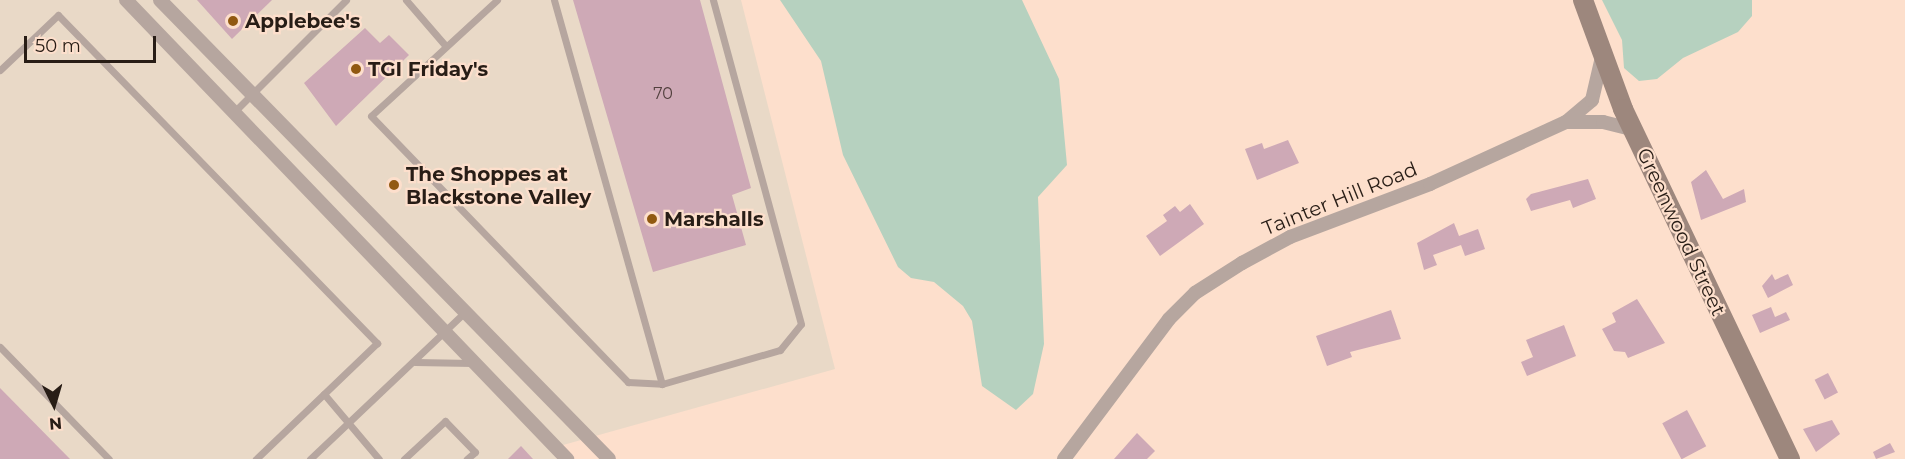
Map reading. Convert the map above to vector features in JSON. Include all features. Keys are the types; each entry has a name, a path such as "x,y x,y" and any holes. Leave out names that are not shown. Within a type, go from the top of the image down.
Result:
{"street":[{"path":"126,0 567,459"},
{"path":"160,0 467,309 609,459"},
{"name":"Greenwood Street","path":"1583,0 1602,57 1632,129 1790,459"},
{"name":"Tainter Hill Road","path":"1064,459 1156,333 1210,282 1290,237 1430,184 1566,122 1592,100 1602,57"},
{"name":"Tainter Hill Road","path":"1566,122 1603,122 1632,129"}],"lane":[{"path":"235,111 346,0"},
{"path":"406,0 444,44"},
{"path":"497,0 444,44 371,117 628,382 662,384 780,350 801,324 713,0"},
{"path":"554,0 662,384"},
{"path":"0,70 58,15 377,343 256,459"},
{"path":"310,459 416,362 467,309"},
{"path":"0,347 109,459"},
{"path":"416,362 450,359 476,364"},
{"path":"324,394 379,459"},
{"path":"404,459 445,421 475,452 467,459"}],"shaded area":[{"name":"The Shoppes at Blackstone Valley","path":"0,0 741,0 835,369 556,447 567,459 0,459"}],"green space":[{"path":"780,0 1022,0 1059,79 1067,165 1038,197 1044,344 1033,394 1016,410 982,386 972,321 963,306 934,282 911,278 898,267 843,155 821,61"},
{"path":"1602,0 1752,0 1752,16 1738,32 1683,58 1657,79 1639,81 1624,68 1622,40"}],"building":[{"name":"Applebee's","path":"197,0 272,0 232,39"},
{"path":"573,0 700,0 751,188 732,195 746,245 653,272"},
{"name":"TGI Friday's","path":"365,28 380,43 389,35 409,55 336,126 304,83"},
{"path":"1288,140 1299,163 1257,180 1245,149 1262,143 1264,149"},
{"path":"1706,170 1723,199 1744,189 1746,202 1701,220 1691,182"},
{"path":"1588,179 1596,199 1573,208 1570,200 1531,211 1526,199 1531,194"},
{"path":"1190,204 1204,224 1160,256 1146,236 1167,221 1163,215 1175,206 1180,212"},
{"path":"1454,223 1459,236 1478,229 1485,249 1465,256 1461,245 1433,255 1437,265 1424,270 1417,243"},
{"path":"1772,274 1775,280 1788,274 1793,285 1768,298 1762,286"},
{"path":"1637,299 1665,343 1628,358 1625,352 1614,351 1602,329 1616,322 1612,313"},
{"path":"1771,307 1775,317 1786,312 1790,320 1760,333 1752,315"},
{"path":"1391,310 1401,339 1350,352 1352,357 1327,366 1316,336"},
{"path":"1564,325 1576,356 1527,376 1521,362 1533,357 1526,340"},
{"path":"1828,373 1838,393 1825,399 1815,380"},
{"path":"0,388 70,459 0,459"},
{"path":"1687,410 1706,446 1681,459 1662,423"},
{"path":"1832,420 1840,434 1816,452 1803,429"},
{"path":"1137,433 1155,451 1147,459 1114,459"},
{"path":"1890,443 1895,452 1876,459 1873,452"},
{"path":"521,446 533,459 508,459"}],"place":[{"name":"Applebee's","path":"233,21"},
{"name":"TGI Friday's","path":"356,69"},
{"name":"The Shoppes at Blackstone Valley","path":"394,185"},
{"name":"Marshalls","path":"652,219"}]}
